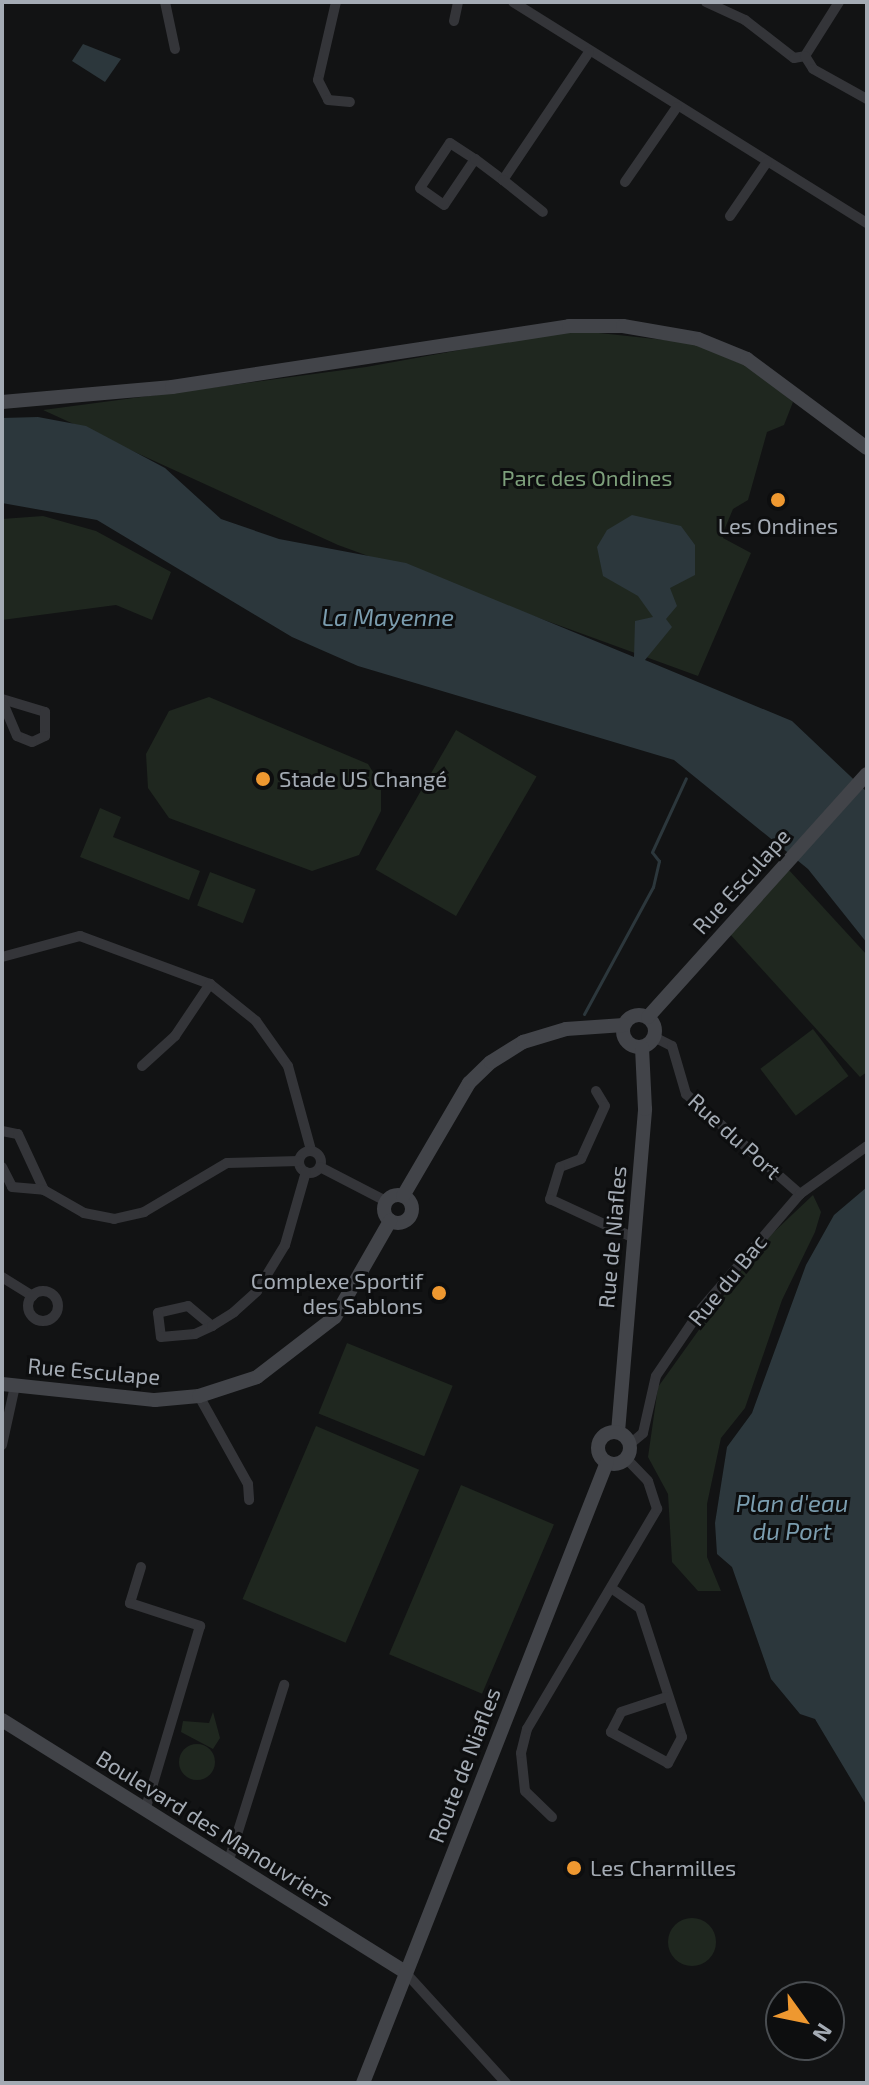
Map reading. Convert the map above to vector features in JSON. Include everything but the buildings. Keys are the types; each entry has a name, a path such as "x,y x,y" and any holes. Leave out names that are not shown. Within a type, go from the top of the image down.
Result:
{"street":[{"path":"165,2 175,49"},
{"path":"336,2 318,80 328,100 350,102"},
{"path":"454,21 458,2"},
{"path":"513,2 867,223"},
{"path":"706,2 745,20 794,58 805,56 839,2"},
{"path":"503,180 589,52"},
{"path":"805,56 813,69 867,99"},
{"path":"625,182 677,107"},
{"path":"475,159 444,205 420,188 450,143 475,159 543,212"},
{"path":"730,216 767,162"},
{"path":"2,402 172,387 608,325 698,339 747,359 867,448"},
{"path":"2,700 45,712 45,736 32,742 17,736 2,700"},
{"name":"Rue Esculape","path":"648,1017 867,774"},
{"path":"2,957 80,936 210,984 256,1021 288,1066 311,1150 320,1167 386,1201 403,1196 469,1083 491,1062 523,1042 566,1029 624,1025 634,1015 648,1017 654,1037 642,1047 626,1041 624,1025"},
{"path":"142,1066 175,1036 210,984"},
{"name":"Rue du Port","path":"654,1037 672,1046 686,1094 800,1194"},
{"name":"Rue de Niafles","path":"607,1462 600,1440 618,1432 647,1066 642,1047"},
{"path":"596,1091 605,1106 581,1159 560,1167 550,1199 634,1238"},
{"path":"2,1131 18,1134 44,1190"},
{"name":"Rue du Bac","path":"628,1451 643,1433 656,1376 673,1347 800,1194 867,1146"},
{"path":"2,1167 12,1187 44,1190 84,1213 114,1219 144,1212 227,1163 299,1161 311,1150"},
{"path":"212,1326 188,1306 158,1313 161,1337 212,1326 257,1291 285,1245 306,1172 299,1161"},
{"path":"306,1172 320,1167"},
{"name":"Rue Esculape","path":"9,1385 155,1400 199,1396 257,1377 303,1347 359,1286 390,1221 410,1215 403,1196"},
{"path":"386,1201 390,1221"},
{"path":"2,1277 33,1296"},
{"path":"2,1445 9,1385"},
{"path":"199,1396 248,1484 249,1500"},
{"path":"552,1817 525,1791 521,1753 527,1729 614,1590 657,1509 648,1481 618,1432"},
{"path":"607,1462 628,1451"},
{"name":"Route de Niafles","path":"363,2083 607,1462"},
{"path":"141,1567 130,1603 200,1626 145,1811"},
{"path":"614,1590 640,1608 682,1737 668,1763 611,1732 621,1712 667,1697"},
{"path":"228,1863 284,1685"},
{"name":"Boulevard des Manouvriers","path":"2,1720 405,1972"},
{"path":"405,1972 506,2083"}],"green space":[{"name":"Parc des Ondines","path":"571,330 693,343 753,369 793,402 784,425 767,432 748,500 733,509 725,528 723,538 751,553 698,676 338,545 43,410 366,367"},
{"path":"43,516 96,531 171,572 152,620 116,605 2,620 2,519"},
{"name":"Stade US Changé","path":"209,697 368,764 381,785 381,811 359,855 312,871 169,818 148,788 146,754 169,711"},
{"path":"456,730 537,776 456,916 376,869"},
{"path":"100,808 121,817 113,837 200,871 189,900 80,857"},
{"path":"788,869 867,955 867,1072 860,1077 729,933"},
{"path":"210,872 256,890 243,923 197,906"},
{"path":"813,1029 849,1076 796,1116 760,1069"},
{"path":"813,1195 821,1212 815,1232 782,1300 745,1408 721,1438 707,1504 707,1557 721,1591 698,1591 672,1562 668,1494 648,1457 658,1387 759,1246"},
{"path":"347,1343 453,1386 424,1456 319,1413"},
{"path":"316,1426 419,1470 346,1643 243,1599"},
{"path":"461,1485 554,1524 482,1694 389,1654"},
{"path":"213,1712 220,1738 213,1749 181,1732 183,1721 209,1723"},
{"path":"197,1744 210,1749 215,1762 210,1775 197,1780 184,1775 179,1762 184,1749"},
{"path":"692,1918 709,1925 716,1942 709,1959 692,1966 675,1959 668,1942 675,1925"}],"water":[{"path":"83,44 121,59 105,82 72,61"},
{"name":"La Mayenne","path":"38,417 86,426 165,468 221,519 279,539 406,563 634,657 635,621 653,617 638,596 603,576 597,547 607,530 632,515 681,526 695,545 695,575 670,588 677,606 666,619 672,627 645,660 792,721 867,792 867,943 808,869 674,760 358,666 292,637 97,520 2,503 2,418"},
{"name":"Plan d'eau du Port","path":"867,1187 867,1806 815,1719 800,1714 771,1679 732,1567 717,1554 715,1523 727,1447 752,1413 806,1265 834,1215"}],"waterway":[{"path":"584,1014 653,887 659,861 652,852 686,778"}],"place":[{"name":"Les Ondines","path":"778,500"},
{"name":"Stade US Changé","path":"263,779"},
{"name":"Complexe Sportif des Sablons","path":"439,1293"},
{"name":"Les Charmilles","path":"574,1868"}]}
